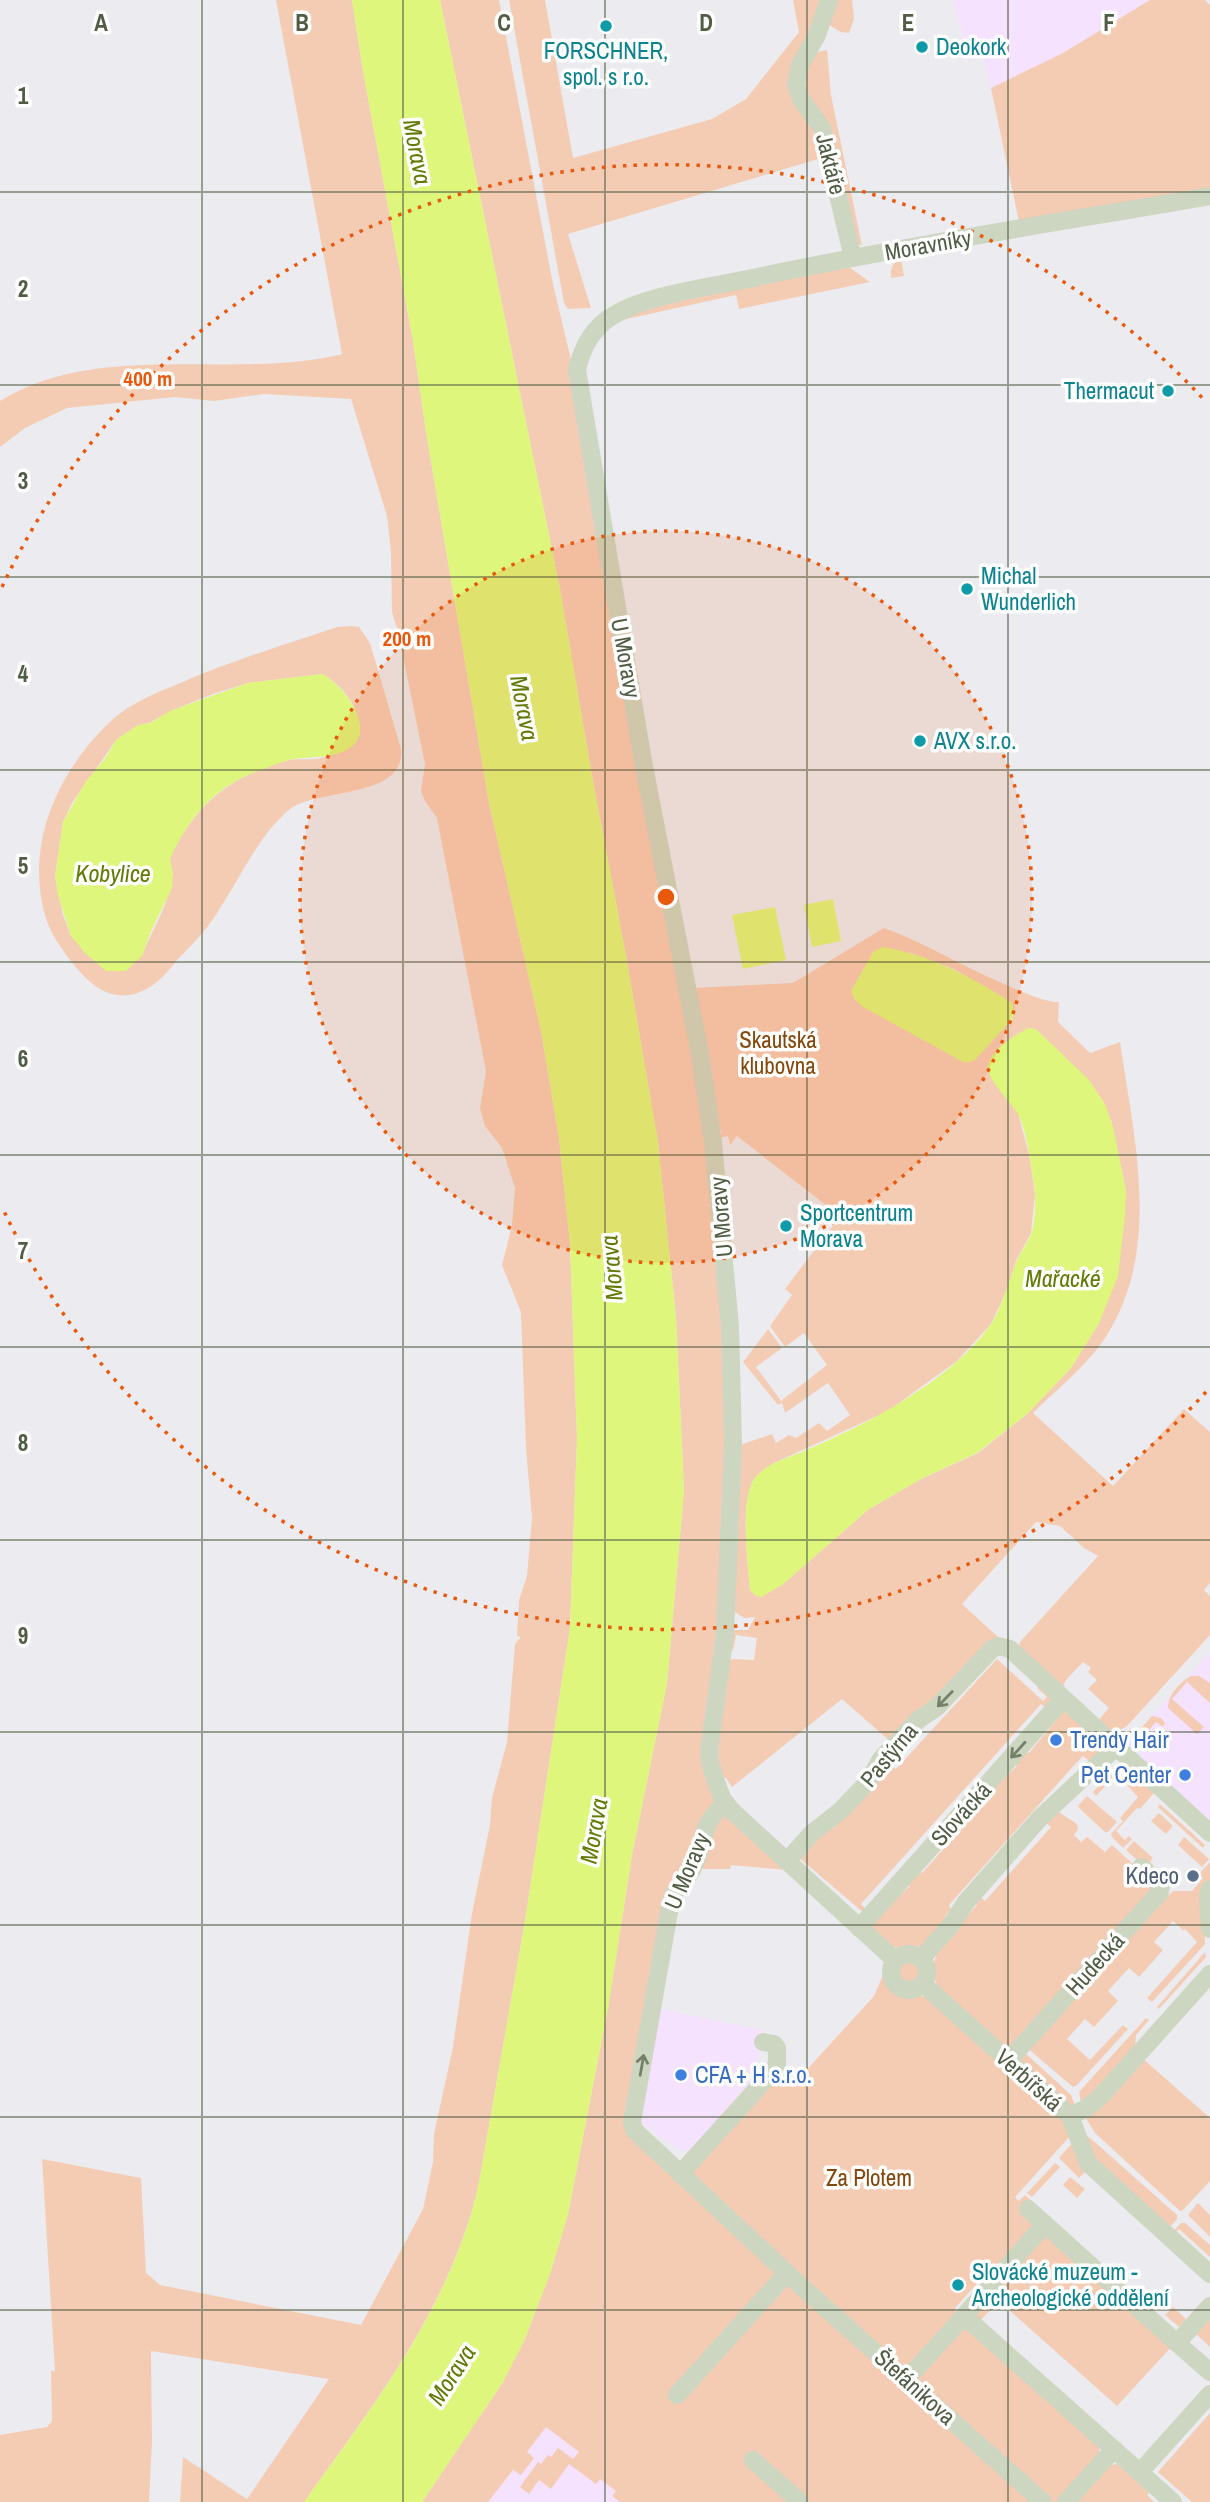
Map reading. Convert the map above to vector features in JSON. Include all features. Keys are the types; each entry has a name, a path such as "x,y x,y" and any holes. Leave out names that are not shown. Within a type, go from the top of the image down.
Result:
{"street":[{"name":"Jaktáře","path":"829,0 817,35 800,65 796,85 801,99 822,128 853,258"},
{"name":"Moravníky","path":"647,301 853,258 1210,196"},
{"name":"U Moravy","path":"647,301 612,315 596,329 581,352 577,379 643,761 700,1054 718,1188 730,1326 733,1443 724,1634 709,1751 710,1766 726,1803 708,1821 694,1867 671,1901 632,2122 635,2132 652,2147"},
{"name":"Pastýrna","path":"786,1861 812,1833 840,1811 868,1782 881,1759 918,1720 937,1707 992,1649 999,1646 1010,1649 1063,1699"},
{"path":"1063,1699 1210,1833"},
{"name":"Slovácká","path":"859,1928 1063,1699"},
{"path":"921,1959 951,1925 965,1902 1041,1818 1115,1748"},
{"path":"726,1803 895,1960"},
{"name":"Hudecká","path":"1008,2061 1160,1892 1161,1885 1141,1867"},
{"path":"1210,1889 1210,1929"},
{"path":"906,1954 921,1959 927,1971 923,1984 910,1990 897,1986 891,1973 895,1960 906,1954"},
{"path":"1070,2116 1085,2109 1100,2097 1210,1974"},
{"name":"Verbířská","path":"923,1984 1070,2116 1088,2163 1210,2274"},
{"path":"680,2174 774,2070 777,2048 774,2044 762,2042"},
{"name":"Štefánikova","path":"652,2147 787,2273 1043,2502"},
{"path":"1028,2209 1210,2372"},
{"name":"Štefánikova","path":"916,2369 1045,2224"},
{"path":"677,2395 787,2273"},
{"path":"1177,2343 1210,2306"},
{"path":"964,2316 1173,2502"},
{"path":"1140,2472 1210,2394"},
{"path":"1066,2502 1114,2449"},
{"path":"753,2460 800,2502"}],"shaded area":[{"path":"953,0 1150,0 1063,53 991,88 983,56 970,61"},
{"path":"1210,1652 1210,1820 1127,1744"},
{"path":"656,2008 762,2030 755,2077 689,2151 679,2150 637,2120"},
{"path":"546,2427 579,2452 570,2464 596,2484 600,2479 616,2491 612,2496 620,2502 488,2502"}],"green space":[{"path":"276,0 352,0 413,341 489,803 541,1031 559,1138 570,1244 577,1438 570,1628 524,1927 478,2188 449,2274 407,2353 383,2391 304,2502 180,2502 183,2457 247,2499 329,2379 151,2351 152,2442 149,2502 0,2502 0,2435 47,2427 52,2421 51,2371 55,2371 42,2159 141,2178 146,2273 160,2285 361,2325 423,2209 433,2162 434,2134 453,2047 472,1913 490,1825 492,1798 507,1742 515,1644 521,1637 517,1636 519,1600 527,1576 532,1518 526,1449 521,1312 502,1265 512,1225 515,1188 502,1148 485,1126 480,1108 486,1071 437,818 421,791 425,764 392,612 391,552 387,516 351,399 264,394 214,401 175,397 67,408 25,428 0,447 0,401 39,382 80,371 124,366 257,364 342,354"},
{"path":"440,0 499,0 553,284 572,364 700,1072 729,1416 716,1800 686,1873 628,2131 1033,2502 620,2502 612,2496 616,2491 600,2479 596,2484 569,2464 551,2489 539,2480 529,2494 520,2487 538,2462 541,2464 548,2455 551,2457 558,2448 573,2459 579,2452 546,2427 527,2452 534,2458 521,2475 513,2470 488,2502 422,2502 503,2382 524,2341 550,2274 568,2214 608,2008 632,1855 667,1683 684,1491 676,1317 658,1142 560,589"},
{"path":"509,0 545,0 573,158 712,119 746,99 799,32 793,0 822,0 816,24 794,62 811,118 818,159 568,234 591,308 568,309 564,303"},
{"path":"836,0 852,0 854,19 849,33 829,25"},
{"path":"1150,0 1205,0 1210,5 1210,189 1019,222 991,88 1063,53"},
{"path":"827,50 831,95 862,246 854,241 806,90 805,79 809,64 817,52"},
{"path":"924,254 901,258 904,276 891,278 896,261 904,256"},
{"path":"846,265 870,282 739,309 736,295 622,320 632,313 669,300"},
{"path":"337,627 359,627 370,643 401,749 399,765 390,777 375,784 303,802 290,809 260,843 206,928 150,987 124,995 113,994 93,984 75,966 52,932 45,915 40,885 40,856 45,828 50,810 66,776 88,746 113,719 144,699 217,668","holes":["322,674 343,691 357,714 342,741 327,756 289,760 249,774 217,795 203,808 190,823 169,859 171,884 168,896 142,956 71,936 63,915 55,876 63,822 72,803 117,739 138,725 149,723 213,694 248,683"]},
{"name":"Skautská klubovna","path":"884,928 1001,983 1038,998 1059,1002 1058,1022 1090,1053 1120,1042 1137,1154 1139,1229 1134,1266 1124,1301 1107,1335 1082,1366 1033,1413 1113,1486 1184,1409 1210,1432 1210,1583 1204,1590 1210,1596 1210,1635 1127,1726 1119,1730 1112,1730 1097,1722 1109,1708 1088,1689 1097,1680 1088,1672 1091,1668 1083,1662 1066,1680 1061,1690 1019,1647 1020,1642 1098,1556 1084,1548 1060,1526 1036,1522 962,1604 998,1637 936,1704 892,1743 842,1699 732,1787 726,1778 720,1778 716,1768 726,1664 732,1659 754,1660 757,1638 736,1635 733,1651 730,1647 733,1630 748,1630 755,1617 744,1618 732,1610 740,1445 772,1434 776,1443 789,1435 796,1438 819,1423 827,1431 850,1415 828,1383 785,1413 782,1403 778,1405 743,1362 768,1329 782,1348 756,1367 782,1402 827,1365 804,1333 785,1347 770,1326 792,1295 785,1289 840,1216 737,1136 730,1145 728,1136 716,1139 716,1135 722,1133 718,1125 694,988 793,983","holes":["908,952 954,969 1012,1003 1012,1019 984,1050","1019,1117 1111,1120 1126,1191 1099,1323 1071,1368 1027,1414 978,1453 921,1479 869,1509 782,1585 750,1590 746,1518 749,1491 757,1476 774,1463 888,1411 957,1361 991,1324 1006,1292 1016,1261 1031,1233 1035,1194 1029,1154"]},
{"path":"997,1659 1043,1701 1047,1697 1037,1688 1039,1686 1052,1698 1048,1710 1041,1704 861,1904 867,1910 865,1914 796,1855 830,1825 834,1828 887,1770 882,1765 885,1761 896,1769"},
{"path":"1191,1676 1199,1676 1210,1683 1210,1703 1187,1682 1172,1699 1204,1727 1197,1734 1168,1708 1175,1689"},
{"path":"1063,1710 1095,1738 1100,1750 1095,1760 1092,1763 1083,1756 1077,1762 949,1905 951,1909 946,1918 924,1944 908,1949 891,1946 884,1941 877,1935 870,1921 910,1886 908,1884 919,1871 922,1873 964,1826 962,1824 973,1811 975,1813 1026,1752 1029,1753 1059,1717 1057,1713"},
{"path":"1152,1716 1161,1718 1165,1723 1163,1727 1156,1722 1140,1740 1145,1746 1143,1748 1133,1739"},
{"path":"1114,1770 1128,1780 1135,1773 1154,1793 1116,1831 1125,1840 1129,1836 1132,1839 1123,1848 1111,1834 1123,1821 1120,1818 1138,1797 1115,1776 1096,1796 1093,1792"},
{"path":"1087,1796 1117,1822 1108,1832 1079,1808"},
{"path":"1160,1804 1205,1845 1203,1848 1158,1807"},
{"path":"1057,1811 1077,1824 1078,1829 1074,1835 1081,1842 1087,1837 1105,1852 1112,1845 1168,1896 1173,1891 1192,1891 1203,1878 1199,1874 1210,1862 1210,1881 1203,1894 1205,1944 1152,2002 1147,1998 1197,1942 1173,1921 1154,1942 1163,1950 1139,1977 1129,1968 1108,1991 1118,2001 1094,2027 1085,2019 1067,2039 1090,2060 1123,2025 1128,2029 1073,2087 1019,2041 1006,2048 937,1985 934,1973 938,1951 952,1931 977,1905 975,1902 978,1895 985,1901 1051,1827 1044,1821"},
{"path":"1159,1813 1173,1826 1166,1834 1151,1821"},
{"path":"723,1816 786,1870 731,1865 730,1869 702,1869 710,1828"},
{"path":"1184,1837 1209,1859 1202,1867 1178,1845"},
{"path":"1134,1841 1153,1858 1150,1862 1153,1865 1148,1870 1126,1850"},
{"path":"1205,1952 1206,1957 1159,2009 1157,2007"},
{"path":"909,1962 916,1965 919,1972 916,1979 909,1982 902,1979 899,1972 902,1965"},
{"name":"Za Plotem","path":"885,1970 896,1989 927,1998 1062,2118 1071,2135 1015,2197 1019,2201 1025,2195 1034,2203 1036,2225 994,2269 991,2268 955,2308 957,2314 910,2367 903,2368 688,2174 776,2078 792,2086 874,1996"},
{"path":"1146,2018 1149,2020 1136,2035 1135,2047 1097,2091 1081,2104 1079,2092"},
{"path":"1023,2051 1071,2095 1075,2105 1068,2105 1020,2061"},
{"path":"1141,2057 1210,2118 1210,2181 1180,2211 1095,2133 1085,2117"},
{"path":"1089,2137 1177,2215 1169,2228 1095,2162 1084,2139"},
{"path":"1073,2142 1088,2169 1079,2178 1059,2158"},
{"path":"1055,2163 1060,2167 1032,2197 1027,2193"},
{"path":"1070,2177 1085,2189 1077,2198 1063,2185"},
{"path":"1198,2203 1210,2215 1210,2237 1188,2215"},
{"path":"1181,2223 1185,2223 1210,2245 1210,2257 1179,2229 1173,2232"},
{"path":"1049,2235 1174,2344 1117,2406 999,2301 979,2322 974,2311 1038,2239"},
{"path":"1173,2307 1186,2319 1179,2327 1165,2315"},
{"path":"1210,2314 1210,2347 1194,2332"},
{"path":"967,2326 1099,2447 1100,2454 1059,2502 1052,2502 917,2382 916,2376"},
{"path":"1210,2413 1210,2502 1192,2502 1158,2472"},
{"path":"1116,2464 1152,2489 1147,2495 1154,2502 1077,2502 1111,2465"}],"water":[{"name":"Morava","path":"352,0 440,0 560,589 658,1142 676,1317 684,1491 667,1683 632,1855 608,2008 568,2214 550,2274 524,2341 503,2382 422,2502 304,2502 383,2391 429,2314 465,2232 478,2188 524,1927 570,1628 577,1438 570,1244 559,1138 541,1031 489,803 413,341"},
{"name":"Kobylice","path":"322,674 339,687 354,708 359,719 358,740 338,754 289,760 246,776 218,793 206,804 186,829 170,859 172,888 142,956 126,971 106,971 85,953 71,936 55,876 63,822 86,781 117,739 138,725 150,723 170,711 248,683"},
{"path":"833,899 841,941 812,947 804,905"},
{"path":"775,907 786,960 743,969 732,915"},
{"path":"883,947 934,961 982,984 1012,1003 1012,1019 975,1060 965,1063 863,1007 854,999 851,991 873,952"},
{"name":"Mařacké","path":"1028,1028 1036,1029 1089,1080 1105,1104 1113,1127 1126,1191 1125,1215 1118,1276 1099,1323 1071,1368 1027,1414 977,1453 921,1479 869,1509 782,1585 761,1597 755,1595 750,1590 746,1518 749,1491 757,1476 774,1463 862,1424 922,1389 972,1347 991,1324 998,1310 1015,1265 1032,1231 1035,1197 1022,1124 988,1068 998,1050"}],"place":[{"name":"FORSCHNER, spol. s r.o.","path":"606,26"},
{"name":"Deokork","path":"922,47"},
{"name":"Thermacut","path":"1168,391"},
{"name":"Michal Wunderlich","path":"967,589"},
{"name":"AVX s.r.o.","path":"920,741"},
{"name":"Sportcentrum Morava","path":"786,1226"},
{"name":"Trendy Hair","path":"1056,1740"},
{"name":"Pet Center","path":"1185,1775"},
{"name":"Kdeco","path":"1193,1876"},
{"name":"CFA + H s.r.o.","path":"681,2075"},
{"name":"Slovácké muzeum - Archeologické oddělení","path":"958,2285"}]}
